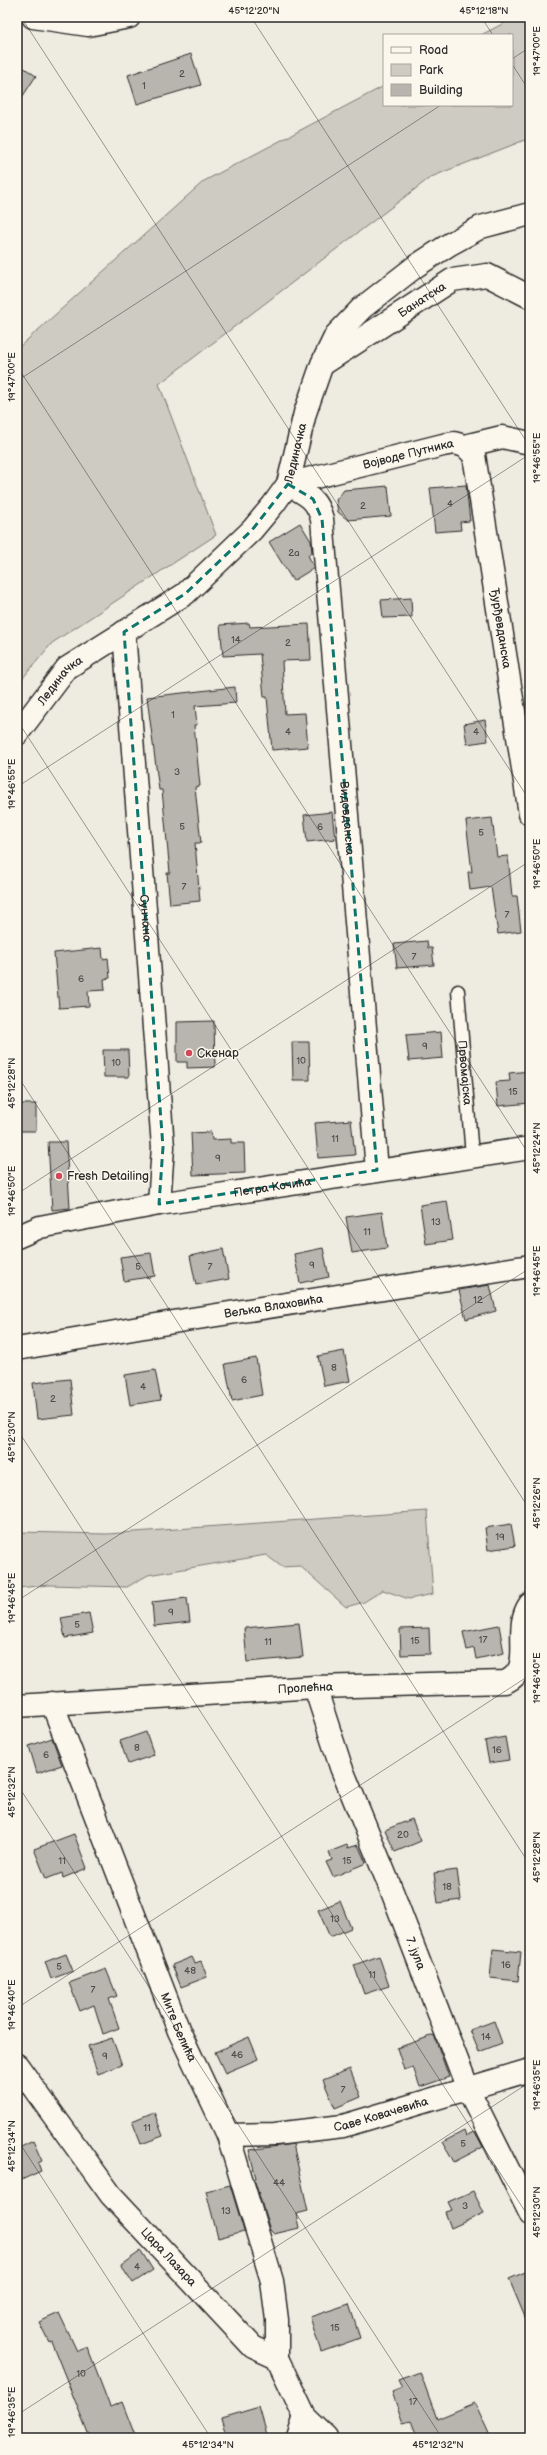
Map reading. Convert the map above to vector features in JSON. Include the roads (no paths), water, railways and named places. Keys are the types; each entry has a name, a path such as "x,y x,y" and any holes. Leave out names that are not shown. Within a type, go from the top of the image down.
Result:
{"street":[{"path":"33,17 88,26 129,17"},
{"name":"Лединачка","path":"17,734 67,668 191,588 252,530 288,484 304,412 322,364 336,335 362,308 416,266 450,244 481,227 530,214"},
{"name":"Банатска","path":"322,364 396,314 452,280 487,274 530,297"},
{"name":"Војводе Путника","path":"288,484 454,443 465,446 502,437 530,443"},
{"name":"Ђурђевданска","path":"465,446 474,455 530,814"},
{"name":"Видовданска","path":"288,484 313,499 319,508 322,519 377,1170"},
{"name":"Сунчана","path":"124,632 164,1148 159,1204"},
{"name":"Петра Кочића","path":"17,1237 40,1227 159,1204 472,1155 530,1148"},
{"name":"Вељка Влаховића","path":"17,1350 185,1320 530,1266"},
{"name":"Пролећна","path":"17,1706 315,1687 505,1682 515,1677 522,1668 522,1622 524,1612 530,1604"},
{"name":"7. јула","path":"315,1687 341,1767 393,1894 468,2089 530,2213"},
{"name":"Мите Белића","path":"52,1703 179,2031 228,2135 272,2281 277,2320 277,2358"},
{"name":"Цара Лазара","path":"17,2065 110,2196 253,2347 277,2358"},
{"name":"Саве Ковачевића","path":"228,2135 275,2134 343,2126 530,2070"},
{"path":"277,2358 305,2417 327,2438"},
{"path":"298,2438 305,2417"}],"lane":[{"name":"Првомајска","path":"458,991 472,1155"}],"place":[{"name":"Скенар","path":"189,1053"},
{"name":"Fresh Detailing","path":"59,1176"}]}
